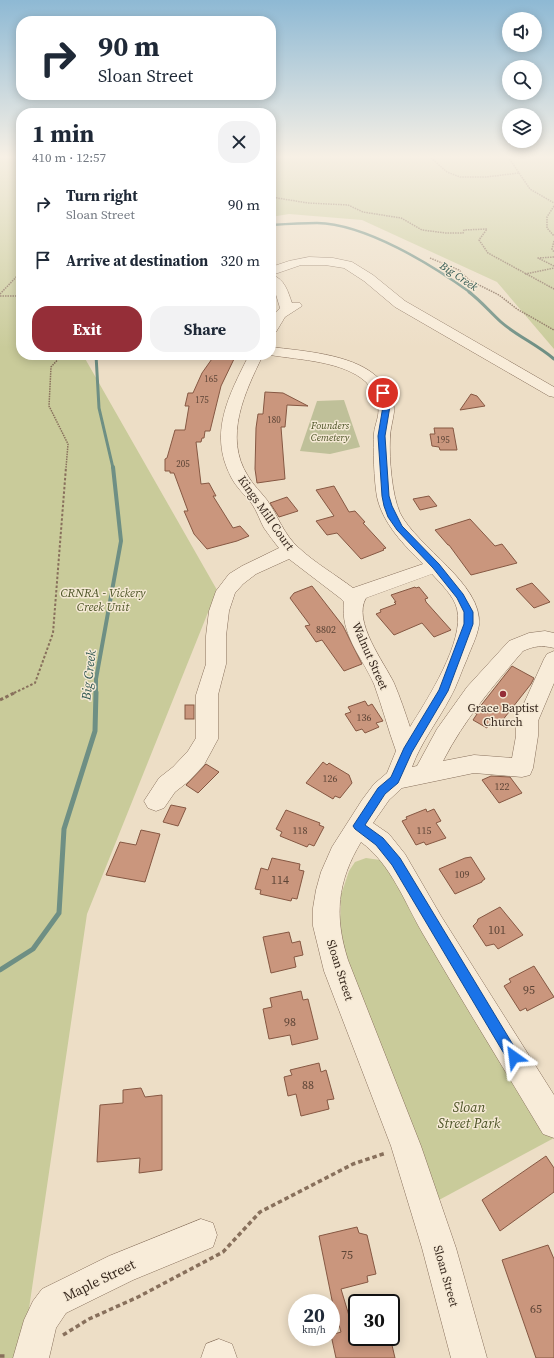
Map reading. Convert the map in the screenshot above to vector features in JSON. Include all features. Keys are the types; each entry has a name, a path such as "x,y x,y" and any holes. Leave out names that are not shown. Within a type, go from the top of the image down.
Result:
{"street":[{"path":"276,269 281,266 304,261 347,264 379,286 400,304 554,392"},
{"path":"276,283 280,287 291,307 280,314 276,321"},
{"name":"Sloan Street","path":"276,352 326,359 343,364 358,371 373,381 383,393 387,406 382,436 386,496 392,517 400,528 436,566 465,604 468,612 469,624 443,691 407,751 394,780 382,791 348,843 330,884 326,925 330,948 338,971 406,1146 439,1248 469,1358"},
{"name":"Kings Mill Court","path":"254,360 239,390 233,410 228,439 230,454 240,478 260,504 273,528 292,552 348,592 353,600"},
{"path":"156,801 167,785 181,774 196,758 207,739 207,695 216,664 216,636 219,611 226,591 236,579 248,570 280,554 292,552"},
{"path":"353,600 359,593 436,566"},
{"name":"Walnut Street","path":"353,600 353,617 358,634 383,683 407,751"},
{"path":"424,774 445,736 471,699 516,646 529,640 545,638 554,642"},
{"path":"394,780 474,764 522,768 527,736 527,721 554,659"},
{"path":"358,826 380,842 396,862 432,925 554,1123"},
{"name":"Maple Street","path":"31,1358 42,1319 54,1301 121,1268 201,1236"}],"path":[{"path":"407,221 422,230 446,233 463,233 464,230 487,229 479,240 488,253 554,289"},
{"path":"547,221 547,228 554,236"},
{"path":"554,241 552,249 554,252"},
{"path":"554,257 538,258 554,267"},
{"path":"430,258 459,270 469,280 499,295 517,309 554,330"},
{"path":"524,274 554,267"},
{"path":"0,295 16,277"},
{"path":"0,295 16,296"},
{"path":"0,700 35,683 53,633 68,444 49,406 51,366 57,360"}],"green space":[{"name":"CRNRA - Vickery Creek Unit","path":"0,221 16,221 16,360 86,360 217,590 87,914 26,1329 16,1358 0,1358"},
{"path":"365,221 554,221 554,349 497,282"},
{"name":"Founders Cemetery","path":"344,400 360,447 330,454 300,451 317,401"},
{"name":"Sloan Street Park","path":"366,858 380,860 390,868 554,1138 439,1200 348,963 340,929 341,895 349,871 355,862"}],"building":[{"path":"211,360 234,360 221,386 210,431 205,431 204,438 202,438 201,442 196,442 201,484 209,483 216,496 213,496 233,528 240,526 249,536 237,541 207,549 194,534 184,511 188,511 174,473 165,471 165,459 167,458 175,430 185,430 189,406 185,406 188,393 193,393 202,373"},
{"path":"265,392 283,393 308,406 287,405 285,427 281,427 285,479 257,483 255,469 256,428 258,414 263,414"},
{"path":"471,394 477,396 485,406 460,410"},
{"path":"434,428 453,428 457,450 440,450 439,447 432,446 430,434 435,434"},
{"path":"334,486 349,512 355,511 365,522 363,523 386,548 383,549 384,550 361,559 337,533 327,535 316,521 334,516 316,490"},
{"path":"429,496 437,506 420,510 413,499"},
{"path":"287,497 298,511 279,517 270,503"},
{"path":"470,519 495,546 502,544 517,563 471,575 449,545 435,530"},
{"path":"532,583 550,602 534,608 516,589"},
{"path":"312,586 343,626 362,664 344,671 322,640 316,642 305,626 310,625 290,598 294,593"},
{"path":"419,587 428,598 425,599 426,602 451,630 434,637 422,623 394,635 376,614 381,612 380,610 396,604 391,595"},
{"name":"Grace Baptist Church","path":"512,666 534,678 498,726 491,722 487,728 473,720 477,714 475,713"},
{"path":"365,701 368,706 372,704 383,721 376,723 379,727 365,733 362,729 356,731 345,714 351,712 348,707"},
{"path":"185,705 194,705 194,719 185,719"},
{"path":"323,762 327,765 329,763 349,775 352,783 340,798 335,796 333,799 306,783"},
{"path":"206,764 219,772 198,793 186,785"},
{"path":"491,776 510,777 522,793 499,803 482,780"},
{"path":"171,805 186,808 178,826 163,822"},
{"path":"426,809 427,812 434,809 441,821 436,823 446,838 426,845 424,842 416,845 402,821 407,819 406,817"},
{"path":"286,810 320,823 319,825 324,827 314,846 309,844 307,847 280,836 282,832 276,829"},
{"path":"141,830 160,834 145,882 106,875 120,842 136,845"},
{"path":"471,857 485,879 482,882 455,894 439,869"},
{"path":"272,858 300,864 299,870 304,871 297,899 292,898 291,901 260,894 261,890 255,889 261,868 268,870"},
{"path":"500,907 523,935 498,949 494,944 486,946 473,926 478,919"},
{"path":"289,932 292,943 300,941 303,955 294,957 296,967 271,973 263,937"},
{"path":"534,966 554,997 527,1011 526,1008 520,1011 504,986 511,982 509,979"},
{"path":"301,991 303,1000 308,999 318,1039 292,1045 290,1035 269,1039 263,1009 272,1007 270,998"},
{"path":"319,1063 321,1072 326,1070 334,1099 327,1100 329,1109 301,1116 296,1094 288,1096 284,1077 292,1075 290,1070"},
{"path":"141,1088 145,1097 162,1095 162,1170 139,1173 140,1158 97,1162 100,1105 123,1103 123,1090"},
{"path":"546,1156 554,1168 554,1192 500,1231 482,1200"},
{"path":"357,1227 359,1233 367,1235 376,1274 367,1276 368,1282 341,1289 348,1312 348,1346 392,1346 395,1358 336,1358 333,1346 340,1346 341,1332 340,1294 331,1294 319,1236"},
{"path":"548,1245 554,1259 554,1358 536,1358 502,1260"}],"waterway":[{"name":"Big Creek","path":"276,225 317,223 336,225 356,230 398,248 437,270 471,293"},
{"name":"Big Creek","path":"469,292 507,327 554,359"},
{"name":"Big Creek","path":"96,360 99,408 113,468"},
{"name":"Big Creek","path":"96,692 96,679 121,541 113,467"},
{"name":"Big Creek","path":"0,970 33,949 59,913 64,829 95,731 96,692"}],"place":[{"name":"Grace Baptist Church","path":"503,694"}],"route":[{"path":"383,393 387,406 382,436 386,496 392,517 400,528 436,566 460,596 468,612 469,624 443,691 407,751 394,780 382,791 358,826 380,842 396,862 432,925 514,1057"}]}
